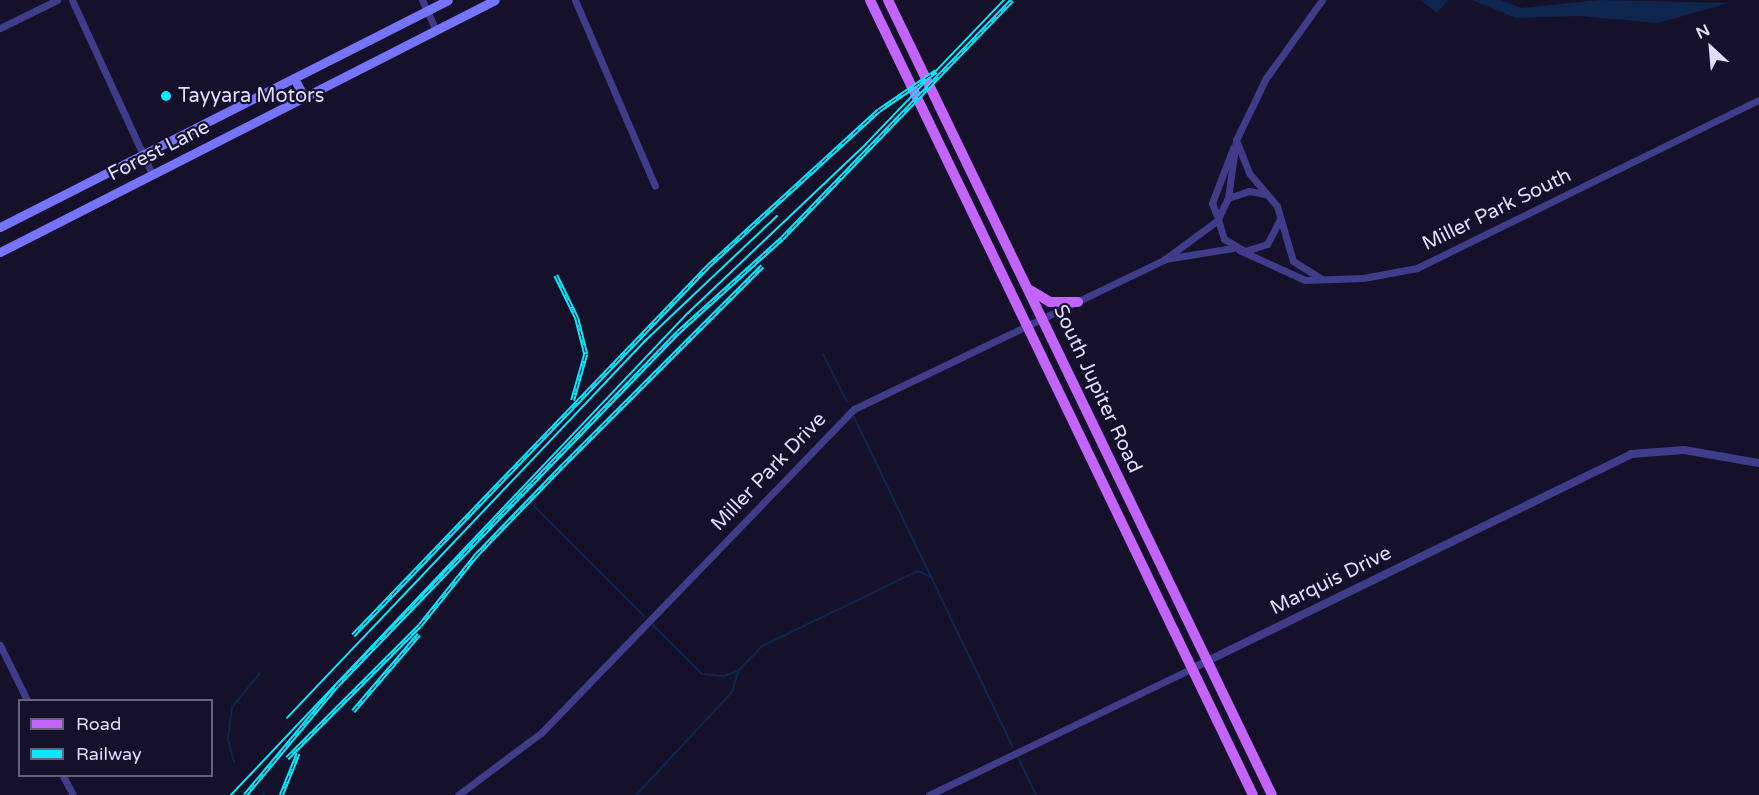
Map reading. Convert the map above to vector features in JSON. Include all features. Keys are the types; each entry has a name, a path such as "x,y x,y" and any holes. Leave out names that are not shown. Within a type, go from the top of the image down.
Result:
{"main road":[{"name":"Forest Lane","path":"0,227 448,0"},
{"name":"Forest Lane","path":"1,249 495,0"},
{"name":"South Jupiter Road","path":"870,0 1253,795"},
{"name":"South Jupiter Road","path":"888,0 1272,795"},
{"path":"294,78 304,98"},
{"path":"962,189 976,182"},
{"path":"1029,290 1050,302 1078,302"},
{"path":"1110,496 1124,489"}],"street":[{"path":"0,27 57,0"},
{"path":"72,0 145,154 152,174"},
{"path":"422,0 436,30"},
{"path":"575,0 655,186"},
{"path":"1236,249 1218,220 1212,202 1236,140 1266,78 1322,0"},
{"name":"Miller Park South","path":"1236,249 1305,280 1324,280 1417,268 1759,100"},
{"path":"1236,140 1249,173 1269,196 1280,219 1293,261 1324,280"},
{"path":"1165,259 1218,220 1228,198 1236,140"},
{"path":"1228,198 1249,190 1269,196"},
{"path":"1165,259 1267,244 1280,219"},
{"name":"Miller Park Drive","path":"458,795 541,733 854,409 1165,259"},
{"name":"Marquis Drive","path":"929,795 1631,454 1684,450 1759,463"},
{"path":"0,645 27,699"},
{"path":"64,777 73,795"}],"water":[{"path":"1420,0 1448,0 1437,13"},
{"path":"1472,0 1501,0 1521,8 1599,0 1729,3 1658,23 1579,16 1516,18"}],"waterway":[{"path":"823,354 847,402"},
{"path":"854,417 1013,747"},
{"path":"534,506 644,616"},
{"path":"653,625 702,674 724,676 738,671 762,646 918,571 931,577"},
{"path":"636,795 732,692 738,672"},
{"path":"234,762 228,739 232,707 260,673"},
{"path":"1019,759 1036,795"}],"tram line":[{"path":"231,795 688,313 866,144 1004,0"},
{"path":"287,718 646,340 777,216"}],"railway":[{"path":"245,795 337,685 678,332 782,238 1012,0"},
{"path":"353,635 708,266 879,110 936,71"},
{"path":"287,758 420,625 476,555 762,266"},
{"path":"556,275 577,318 586,354 573,400"},
{"path":"353,711 419,634"},
{"path":"281,795 298,753"}],"place":[{"name":"Tayyara Motors","path":"166,96"}]}
